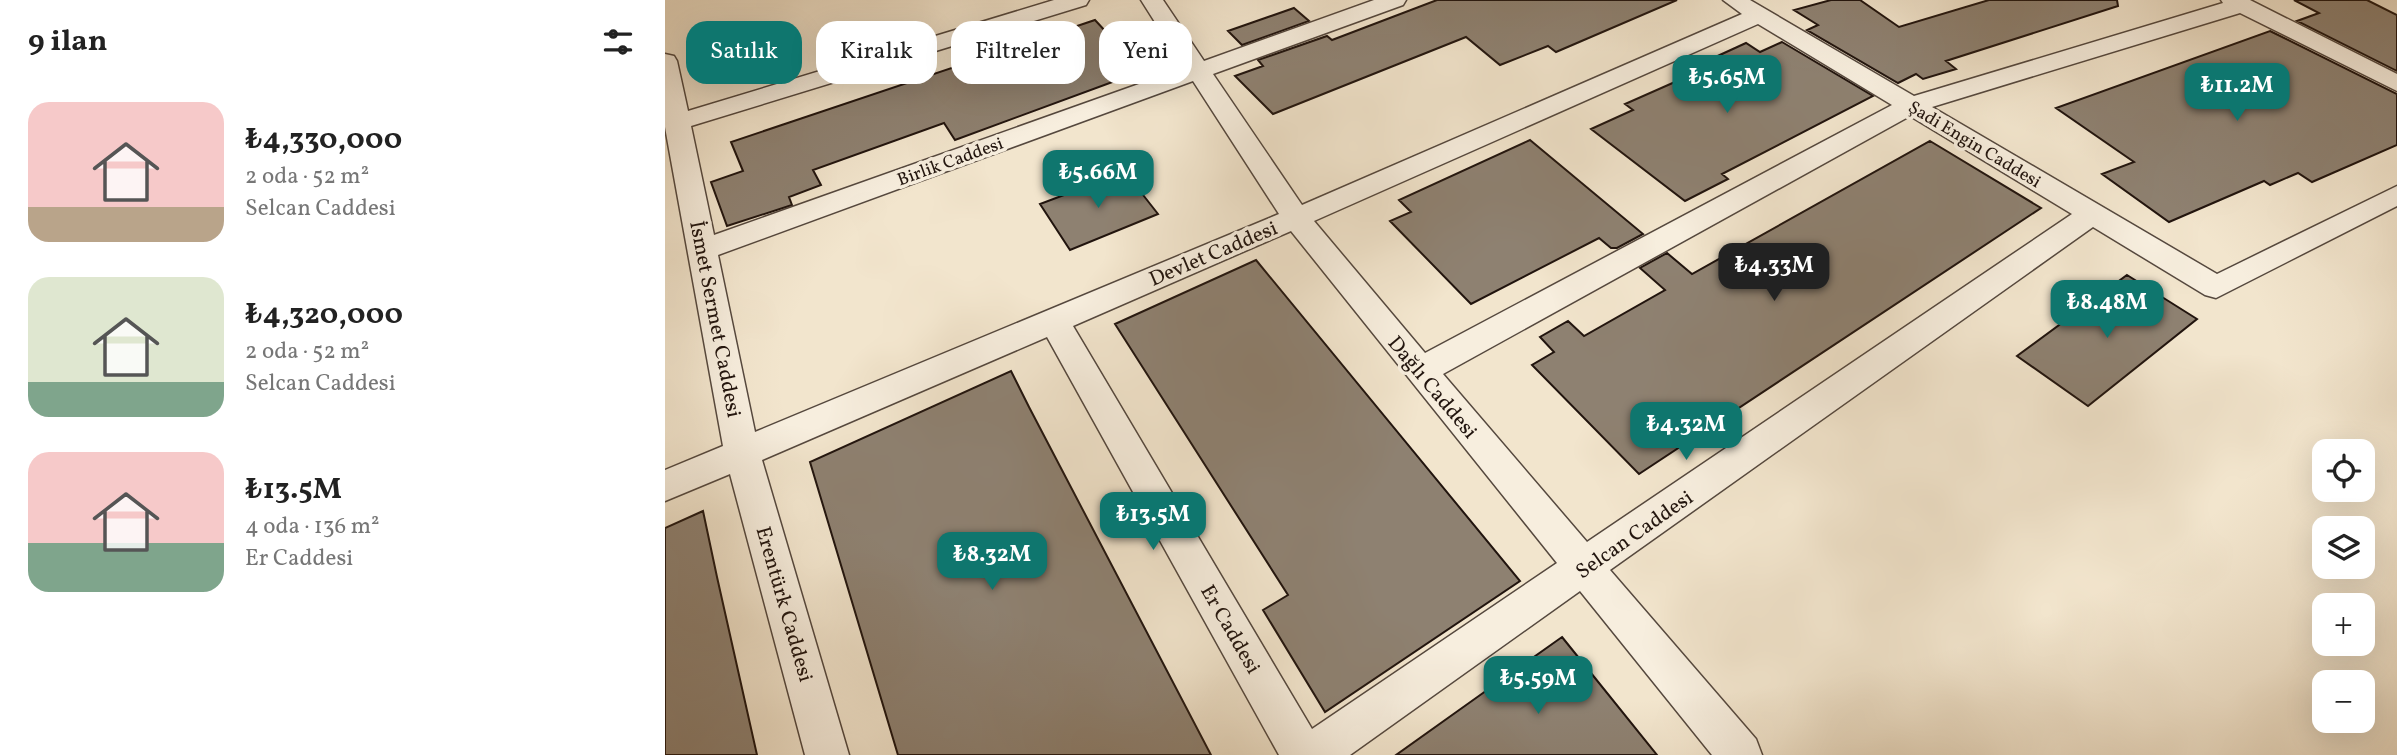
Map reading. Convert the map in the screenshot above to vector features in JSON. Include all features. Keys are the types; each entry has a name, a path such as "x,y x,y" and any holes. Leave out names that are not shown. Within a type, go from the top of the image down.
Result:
{"street":[{"path":"678,122 1078,0"},
{"name":"Dağlı Caddesi","path":"1152,0 1296,218 1739,755"},
{"name":"Birlik Caddesi","path":"703,250 1395,0"},
{"name":"Şadi Engin Caddesi","path":"1734,0 2215,287 2397,195"},
{"path":"1420,370 1911,105 2237,3 2397,84"},
{"name":"Devlet Caddesi","path":"665,486 1296,218 1759,15"},
{"name":"İsmet Sermet Caddesi","path":"665,61 742,453"},
{"name":"Selcan Caddesi","path":"1312,755 1584,569 2091,214"},
{"name":"Er Caddesi","path":"1054,321 1303,755"},
{"name":"Erentürk Caddesi","path":"742,453 827,755"}],"building":[{"path":"1437,0 1677,0 1556,52 1548,46 1500,65 1466,37 1273,114 1235,76 1263,66 1258,60 1327,36 1332,40"},
{"path":"1831,0 1860,0 1899,27 1989,0 2117,0 2118,6 1946,61 1956,69 1923,79 1916,74 1898,83 1807,30 1818,25 1794,10"},
{"path":"2294,0 2367,0 2397,15 2397,71 2297,21 2319,13"},
{"path":"1294,8 1309,21 1242,45 1228,31"},
{"path":"1095,20 1099,24 1099,84 1107,84 955,140 944,123 813,170 821,185 789,197 792,205 727,226 711,182 743,171 731,142 904,84 937,84 937,73 951,68 951,84 1085,84 1085,23"},
{"path":"2270,31 2397,94 2397,145 2312,182 2298,173 2270,185 2264,181 2169,222 2102,174 2134,162 2056,108"},
{"path":"1782,42 1873,96 1722,174 1728,179 1685,201 1591,129 1633,110 1625,104 1693,74 1687,70 1746,43 1760,52"},
{"path":"1530,140 1643,234 1617,248 1611,248 1599,238 1471,304 1390,221 1411,212 1399,200"},
{"path":"1930,141 2041,208 1639,474 1532,365 1554,352 1540,337 1568,321 1584,336 1665,290 1640,268 1667,253 1692,274"},
{"path":"1125,172 1158,214 1070,250 1040,204"},
{"path":"1256,260 1520,581 1325,712 1263,610 1288,595 1115,324"},
{"path":"2127,275 2197,319 2088,406 2017,356"},
{"path":"1011,371 1211,755 898,755 810,462"},
{"path":"703,511 757,755 665,755 665,528"},
{"path":"1562,637 1657,755 1396,755 1483,693"}]}
